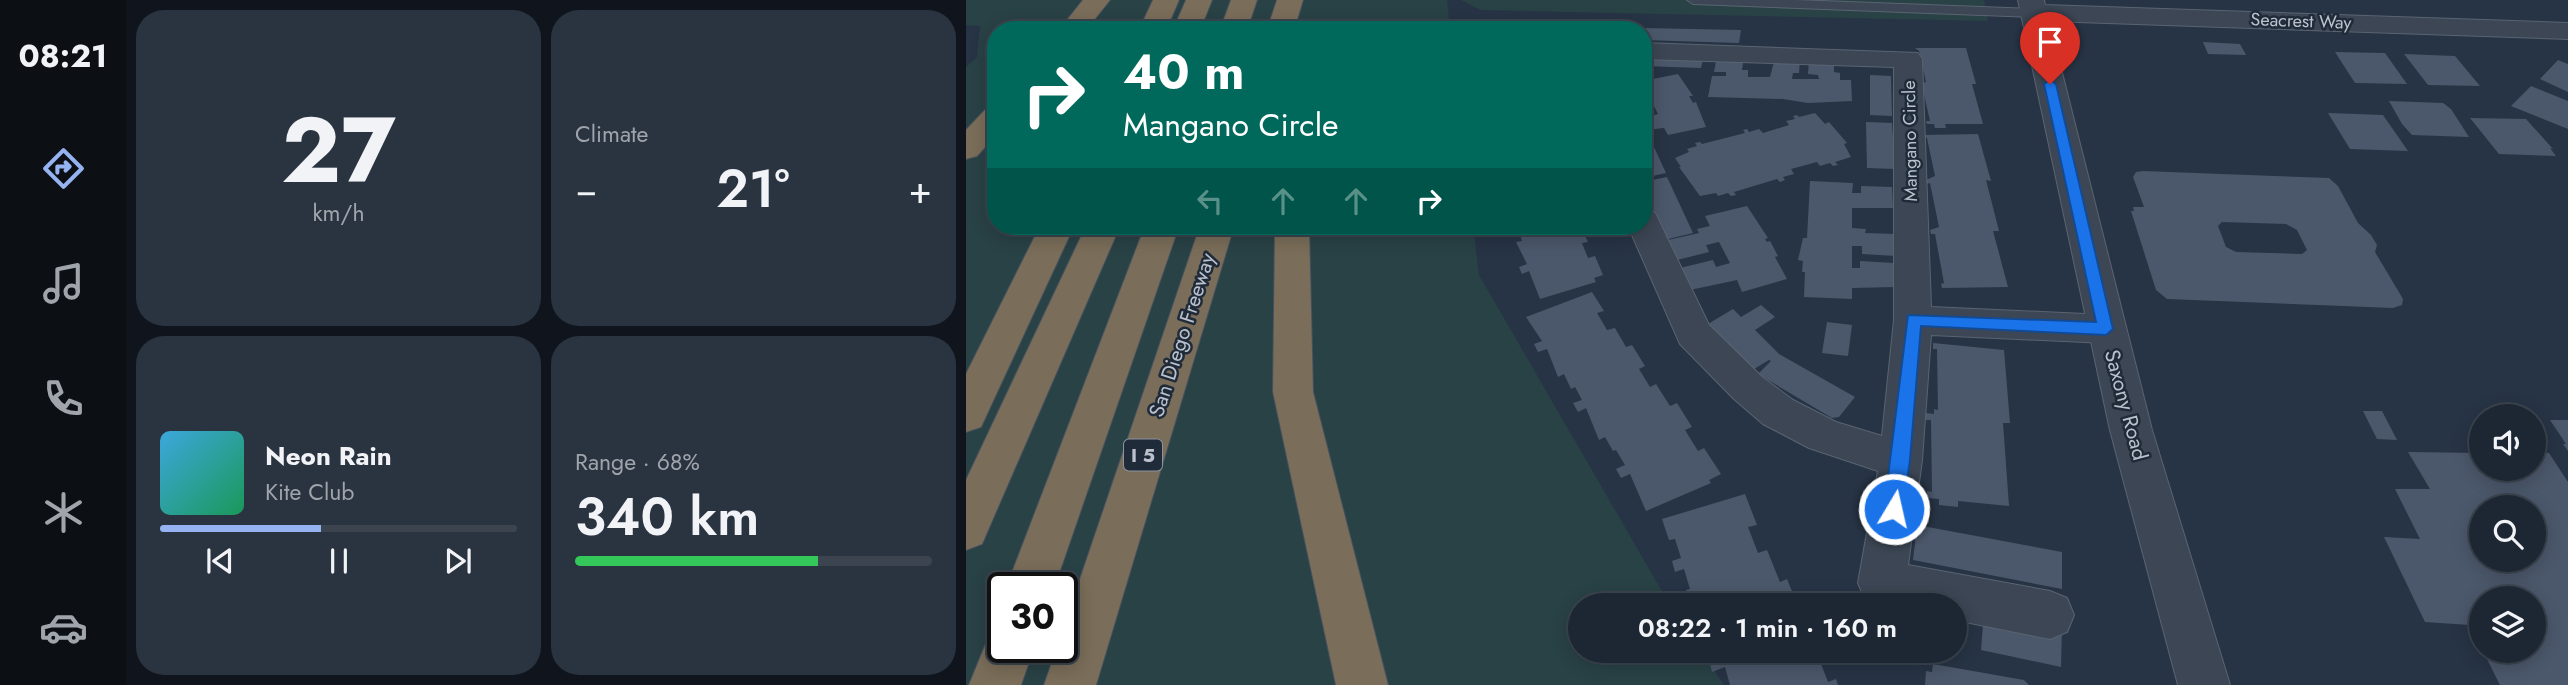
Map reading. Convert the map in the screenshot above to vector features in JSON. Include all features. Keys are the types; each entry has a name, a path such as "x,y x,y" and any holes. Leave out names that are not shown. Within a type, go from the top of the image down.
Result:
{"highway":[{"path":"1080,21 1097,0"},
{"path":"1156,21 1166,0"},
{"path":"1190,21 1199,0"},
{"path":"1236,21 1244,0"},
{"path":"1283,21 1290,1"},
{"path":"1289,21 1290,1"},
{"path":"966,149 987,126"},
{"path":"966,415 1053,235"},
{"path":"966,529 1099,235"},
{"path":"1037,572 1159,235"},
{"name":"San Diego Freeway","path":"1070,685 1214,235"},
{"path":"1292,235 1293,393 1362,685"},
{"path":"995,685 1003,663"}],"street":[{"name":"Seacrest Way","path":"2032,6 2568,30"},
{"name":"Saxony Road","path":"2032,6 2106,329 2180,612 2204,685"},
{"name":"Mangano Circle","path":"1652,51 1908,59 1913,320 1901,460 1882,583 2050,615"},
{"path":"1649,235 1694,334 1748,388 1778,412 1824,436 1873,454 1901,460"},
{"path":"1913,320 2106,329"}],"lane":[{"path":"1693,0 2032,6"}],"green space":[{"path":"966,0 1447,0 1449,21 987,21 987,235 1474,235 1479,275 1663,593 1568,593 1568,663 1709,663 1724,685 966,685 966,67 977,57 980,26 966,25"},
{"path":"1461,0 1984,0 1988,21 1481,10"}],"building":[{"path":"1652,28 1741,30 1739,43 1652,40"},
{"path":"2203,42 2240,44 2246,55 2208,54"},
{"path":"1915,48 1966,48 1983,124 1945,124 1946,128 1935,128 1934,124 1927,124 1926,121 1930,121 1922,86 1918,84 1926,82 1919,51"},
{"path":"1652,52 1704,54 1701,68 1652,66"},
{"path":"2335,52 2385,53 2407,84 2355,83"},
{"path":"2404,54 2455,56 2480,86 2428,85"},
{"path":"1717,56 1744,57 1742,70 1748,70 1748,77 1770,77 1775,58 1800,58 1799,73 1793,73 1792,79 1819,79 1818,75 1808,74 1809,59 1834,59 1834,72 1840,73 1840,80 1851,80 1852,101 1808,103 1783,99 1708,97 1712,76 1726,76 1726,72 1714,72"},
{"path":"2558,60 2568,64 2568,92 2540,79"},
{"path":"1678,74 1693,96 1689,96 1693,103 1696,102 1706,127 1668,135 1664,128 1652,129 1652,116 1658,114 1652,102 1652,79"},
{"path":"1870,75 1891,76 1892,116 1870,115"},
{"path":"2531,86 2568,101 2568,129 2511,106"},
{"path":"2389,101 2443,103 2451,109 2469,137 2412,135 2402,124"},
{"path":"1815,113 1825,124 1829,122 1847,143 1844,144 1851,157 1835,162 1838,165 1833,166 1830,163 1820,166 1817,162 1791,169 1794,174 1783,177 1785,180 1780,182 1777,179 1734,192 1736,195 1731,196 1728,193 1718,196 1716,193 1700,196 1675,158 1689,152 1687,149 1697,146 1695,143 1702,144 1745,133 1743,130 1747,129 1749,132 1759,129 1763,133 1789,125 1786,121 1795,119 1793,116"},
{"path":"2328,113 2383,115 2408,151 2350,149"},
{"path":"2470,118 2526,119 2556,156 2499,154"},
{"path":"1866,122 1892,123 1895,169 1867,168"},
{"path":"1978,134 1991,181 1986,180 1999,231 1993,231 2008,287 1942,288 1941,284 1944,283 1935,234 1931,234 1930,230 1939,227 1930,183 1927,184 1926,180 1935,176 1927,138 1923,135"},
{"path":"1652,143 1666,173 1652,176"},
{"path":"2136,172 2329,178 2338,186 2358,223 2377,245 2375,252 2403,299 2402,305 2393,308 2167,299 2156,290 2131,211 2134,211 2133,207 2144,207 2133,177","holes":["2222,222 2286,224 2297,230 2307,250 2302,254 2236,252 2226,247 2218,226"]},
{"path":"1667,177 1693,233 1664,240 1652,212 1652,180"},
{"path":"1810,181 1853,183 1852,193 1861,193 1861,186 1892,187 1893,208 1852,208 1852,228 1866,229 1865,233 1895,234 1896,256 1862,254 1862,246 1852,246 1852,268 1860,268 1860,261 1894,263 1895,287 1852,288 1852,299 1804,297 1805,272 1802,272 1803,261 1798,260 1803,238 1807,238"},
{"path":"1747,206 1768,238 1765,239 1770,241 1787,279 1742,292 1737,280 1690,290 1680,268 1713,260 1716,267 1730,263 1719,242 1706,245 1709,252 1677,260 1668,240 1699,233 1697,229 1710,226 1705,216"},
{"path":"1520,235 1584,235 1588,242 1582,243 1588,258 1595,256 1603,275 1594,278 1596,282 1540,299 1529,271 1522,274 1519,267 1527,264 1516,242 1522,241"},
{"path":"1592,292 1604,311 1597,313 1607,330 1615,328 1626,347 1632,345 1645,366 1639,369 1650,387 1656,384 1670,406 1677,403 1692,427 1685,430 1698,451 1704,448 1721,474 1709,480 1711,483 1646,511 1630,474 1621,478 1616,469 1625,465 1616,450 1613,451 1605,437 1599,440 1586,408 1578,412 1573,403 1582,400 1575,387 1571,389 1564,374 1558,377 1547,349 1538,352 1534,344 1542,341 1526,317"},
{"path":"1761,305 1775,317 1755,330 1779,354 1855,397 1839,417 1832,418 1758,374 1771,361 1754,369 1708,324 1733,309 1741,317"},
{"path":"1827,322 1852,325 1848,356 1822,353"},
{"path":"1933,343 2004,350 2010,423 2003,423 2009,506 1958,501 1958,507 1939,505 1939,499 1927,498 1927,491 1932,492 1931,420 1926,420 1926,413 1934,414 1934,409 1938,410 1937,349 1933,349"},
{"path":"2363,411 2382,411 2397,440 2377,439"},
{"path":"2550,420 2568,420 2568,451 2563,444 2566,444"},
{"path":"2408,452 2469,453 2469,481 2546,481 2546,453 2549,453 2568,482 2568,685 2500,685 2489,663 2546,663 2546,586 2469,586 2469,625 2425,622 2384,537 2420,539 2395,489 2430,489"},
{"path":"1745,494 1757,525 1748,527 1758,553 1767,550 1780,582 1787,579 1793,593 1687,593 1686,590 1690,589 1684,569 1675,572 1672,561 1681,558 1675,539 1669,540 1662,519"},
{"path":"1917,525 2062,552 2062,589 1913,560"},
{"path":"1984,610 2062,626 2061,667 1981,650"},
{"path":"1710,663 1821,663 1828,682 1836,679 1838,685 1730,685 1725,667 1712,672"},
{"path":"1933,664 2024,680 2029,685 1925,685 1926,671 1932,672"}],"route":[{"path":"1894,509 1913,320 2106,329 2050,84"}]}
